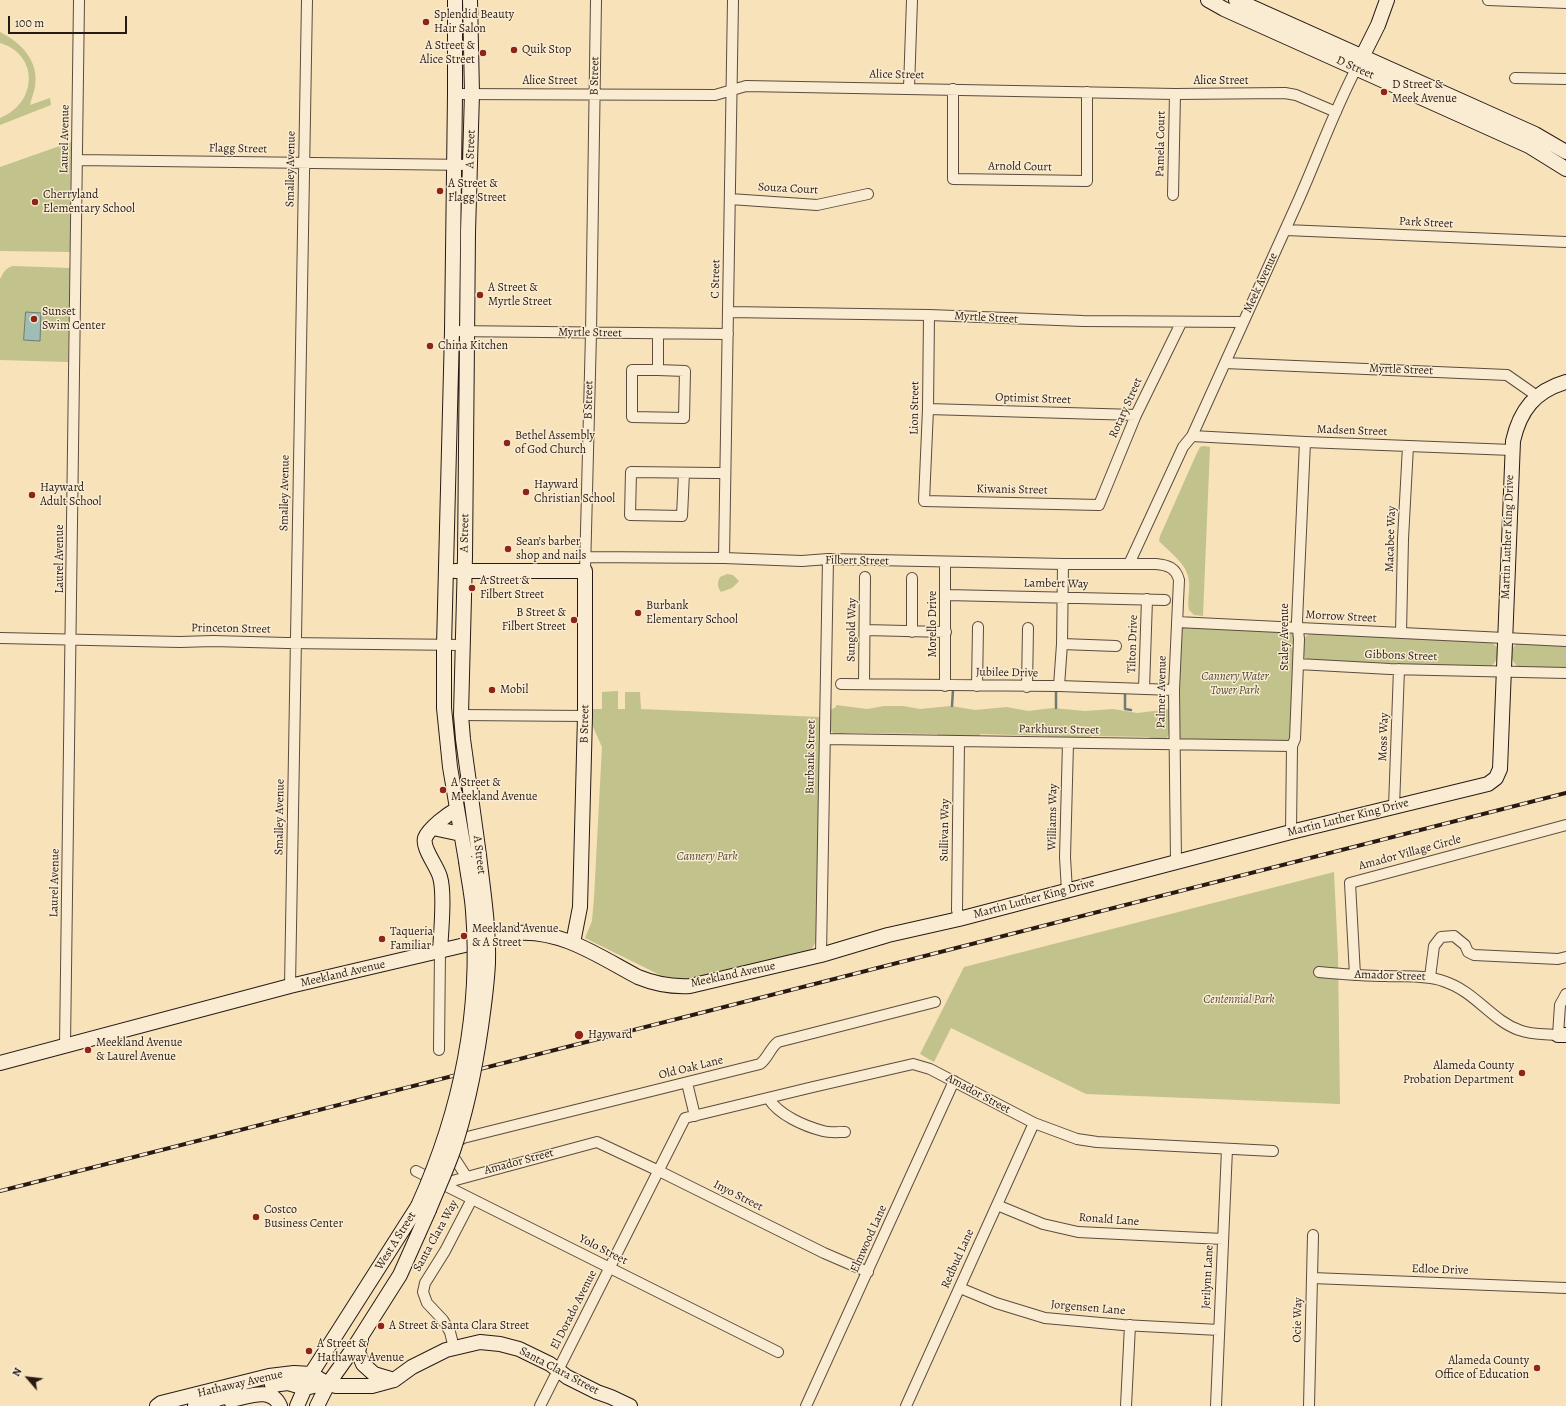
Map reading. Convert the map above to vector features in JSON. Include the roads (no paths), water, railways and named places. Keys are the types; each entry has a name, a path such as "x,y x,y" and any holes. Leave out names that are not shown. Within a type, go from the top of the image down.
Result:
{"main road":[{"name":"A Street","path":"455,0 452,331 444,646 444,708 450,767 473,910 475,968 471,1016 470,1063"},
{"name":"A Street","path":"470,0 472,93 468,232 465,571 461,715 486,910 488,964 470,1063"},
{"name":"D Street","path":"1208,0 1224,9 1529,146 1566,169"},
{"name":"D Street","path":"1236,0 1535,134 1566,152"},
{"name":"Meek Avenue","path":"1356,69 1387,0"},
{"path":"1537,396 1553,386 1566,382"},
{"name":"Martin Luther King Drive","path":"821,955 888,936 959,919 1291,832 1488,784 1496,778 1500,769 1512,450 1514,436 1519,420 1529,404 1537,396"},
{"path":"447,571 585,571"},
{"name":"B Street","path":"573,943 580,907 585,716 585,571"},
{"path":"440,951 442,887 439,872 427,851 425,841 429,831 444,817 457,809"},
{"name":"A Street","path":"433,828 461,834"},
{"name":"Meekland Avenue","path":"0,1063 290,986 508,934 538,932 558,937 573,943 638,977 676,986 690,986 821,955"},
{"name":"West A Street","path":"317,1406 328,1384 361,1336 404,1268 470,1063"},
{"name":"West A Street","path":"297,1406 312,1374 424,1208"},
{"path":"361,1336 358,1352 363,1364 374,1374 394,1380"},
{"name":"Santa Clara Street","path":"328,1384 343,1387 372,1386 394,1380 412,1367 446,1350 480,1342 500,1344 519,1349 550,1364 567,1377 630,1406"},
{"name":"Hathaway Avenue","path":"157,1406 167,1401 269,1376 294,1373 312,1374 328,1384"},
{"name":"Hathaway Avenue","path":"201,1404 246,1390 288,1382 305,1388 328,1384"},
{"path":"201,1404 261,1394 269,1395 278,1401 280,1406"}],"street":[{"name":"Laurel Avenue","path":"65,1046 79,0"},
{"name":"Smalley Avenue","path":"290,986 307,0"},
{"name":"B Street","path":"585,571 591,333 596,0"},
{"name":"C Street","path":"724,558 733,0"},
{"path":"909,88 912,0"},
{"path":"1488,0 1566,3"},
{"name":"Meek Avenue","path":"1129,564 1183,447 1192,436 1286,230 1356,69"},
{"path":"1515,78 1566,79"},
{"name":"Alice Street","path":"455,94 715,95 746,86 1176,94 1285,93 1296,95 1336,112"},
{"name":"Arnold Court","path":"953,90 953,178 1079,181 1087,181 1087,92"},
{"name":"Pamela Court","path":"1173,195 1176,94"},
{"name":"Flagg Street","path":"77,160 470,165"},
{"name":"Souza Court","path":"730,199 817,205 868,194"},
{"name":"Park Street","path":"1286,230 1566,242"},
{"name":"Myrtle Street","path":"728,312 929,314 1052,321 1243,322"},
{"name":"Lion Street","path":"924,501 928,409 929,314"},
{"name":"Rotary Street","path":"1099,505 1136,415 1181,322"},
{"name":"Myrtle Street","path":"452,331 728,334"},
{"path":"658,334 658,370"},
{"name":"Myrtle Street","path":"1225,363 1507,375 1537,396"},
{"path":"632,370 658,370 685,371 684,418 632,417 632,370"},
{"name":"Optimist Street","path":"928,409 1136,415"},
{"name":"Madsen Street","path":"1192,436 1512,450"},
{"name":"Staley Avenue","path":"1291,832 1292,746 1295,739 1298,664 1297,621 1304,442"},
{"name":"Macabee Way","path":"1401,633 1403,540 1408,446"},
{"path":"684,473 682,516 630,516 631,472 725,473"},
{"name":"Kiwanis Street","path":"924,501 1099,505"},
{"name":"Filbert Street","path":"585,557 724,558 802,561 828,560 1129,564"},
{"name":"Burbank Street","path":"821,955 828,560"},
{"name":"Morello Drive","path":"945,562 945,686"},
{"path":"1059,686 1062,644 1063,564"},
{"name":"Palmer Avenue","path":"1129,564 1163,564 1175,571 1179,580 1174,690 1176,744 1176,862"},
{"name":"Sungold Way","path":"864,684 865,577"},
{"path":"912,578 912,632"},
{"name":"Lambert Way","path":"946,595 1165,600"},
{"name":"Tilton Drive","path":"1144,689 1147,599"},
{"name":"Morrow Street","path":"1177,622 1566,641"},
{"path":"977,686 978,627"},
{"path":"1027,687 1028,628"},
{"path":"865,630 946,632"},
{"name":"Princeton Street","path":"0,638 180,642 213,641 444,646 462,645"},
{"path":"1062,644 1116,646"},
{"name":"Gibbons Street","path":"1298,664 1399,669 1566,673"},
{"name":"Moss Way","path":"1394,807 1399,669"},
{"name":"Jubilee Drive","path":"841,684 1027,687 1059,686 1174,690"},
{"path":"461,715 585,716"},
{"name":"Parkhurst Street","path":"825,739 1292,746"},
{"name":"Sullivan Way","path":"959,741 957,910 959,919"},
{"name":"Williams Way","path":"1067,891 1065,857 1068,743"},
{"name":"Amador Village Circle","path":"1355,975 1350,883 1566,825"},
{"path":"1430,977 1434,946 1441,937 1454,936 1465,945 1468,952 1474,954 1558,959 1566,957"},
{"path":"439,1050 440,951"},
{"name":"Amador Street","path":"1319,972 1355,975 1430,977 1445,981 1466,992 1496,1017 1519,1030 1540,1034 1562,1035"},
{"path":"1562,1035 1560,1005 1566,994"},
{"name":"Old Oak Lane","path":"441,1184 458,1141 463,1138 760,1064 765,1060 778,1042 935,1002"},
{"name":"Amador Street","path":"690,1117 913,1064 930,1069 1034,1123 1070,1137 1097,1142 1273,1151"},
{"name":"Elmwood Lane","path":"806,1406 954,1081"},
{"path":"687,1083 690,1117"},
{"path":"769,1098 777,1109 803,1123 822,1130 845,1132"},
{"name":"El Dorado Avenue","path":"540,1406 659,1171 690,1117"},
{"name":"Redbud Lane","path":"906,1406 1034,1123"},
{"name":"Amador Street","path":"441,1184 466,1176 597,1142"},
{"name":"Inyo Street","path":"597,1142 824,1253 868,1272"},
{"name":"Jerilynn Lane","path":"1216,1406 1227,1149"},
{"path":"453,1156 466,1176"},
{"name":"Yolo Street","path":"416,1171 778,1352"},
{"name":"Santa Clara Way","path":"454,1348 450,1332 443,1320 427,1303 423,1292 424,1283 445,1251 472,1199"},
{"name":"Ronald Lane","path":"997,1205 1043,1224 1078,1232 1223,1239"},
{"name":"Ocie Way","path":"1308,1406 1313,1235"},
{"name":"Edloe Drive","path":"1312,1278 1566,1288"},
{"name":"Jorgensen Lane","path":"960,1288 996,1303 1045,1318 1219,1330"},
{"path":"1126,1406 1130,1325"}],"water":[{"path":"26,312 41,313 40,341 24,340"}],"waterway":[{"path":"952,706 953,690"},
{"path":"1056,692 1056,708"},
{"path":"1125,692 1125,709 1131,710"}],"railway":[{"path":"0,1191 1566,793"}],"place":[{"name":"Splendid Beauty Hair Salon","path":"426,22"},
{"name":"Quik Stop","path":"514,50"},
{"name":"A Street & Alice Street","path":"483,53"},
{"name":"D Street & Meek Avenue","path":"1384,92"},
{"name":"A Street & Flagg Street","path":"440,191"},
{"name":"Cherryland Elementary School","path":"35,202"},
{"name":"A Street & Myrtle Street","path":"480,295"},
{"name":"Sunset Swim Center","path":"34,319"},
{"name":"China Kitchen","path":"430,346"},
{"name":"Bethel Assembly of God Church","path":"507,443"},
{"name":"Hayward Christian School","path":"526,492"},
{"name":"Hayward Adult School","path":"32,495"},
{"name":"Sean’s barber shop and nails","path":"508,549"},
{"name":"A Street & Filbert Street","path":"472,588"},
{"name":"Burbank Elementary School","path":"638,613"},
{"name":"B Street & Filbert Street","path":"574,620"},
{"name":"Mobil","path":"492,690"},
{"name":"A Street & Meekland Avenue","path":"443,790"},
{"name":"Meekland Avenue & A Street","path":"464,936"},
{"name":"Taqueria Familiar","path":"382,939"},
{"name":"Hayward","path":"579,1035"},
{"name":"Meekland Avenue & Laurel Avenue","path":"88,1050"},
{"name":"Alameda County Probation Department","path":"1522,1073"},
{"name":"Costco Business Center","path":"256,1217"},
{"name":"A Street & Santa Clara Street","path":"381,1326"},
{"name":"A Street & Hathaway Avenue","path":"309,1351"},
{"name":"Alameda County Office of Education","path":"1537,1368"}],"park label":[{"name":"Cannery Water Tower Park","path":"1235,684"},
{"name":"Cannery Park","path":"707,857"},
{"name":"Centennial Park","path":"1239,1000"}]}
